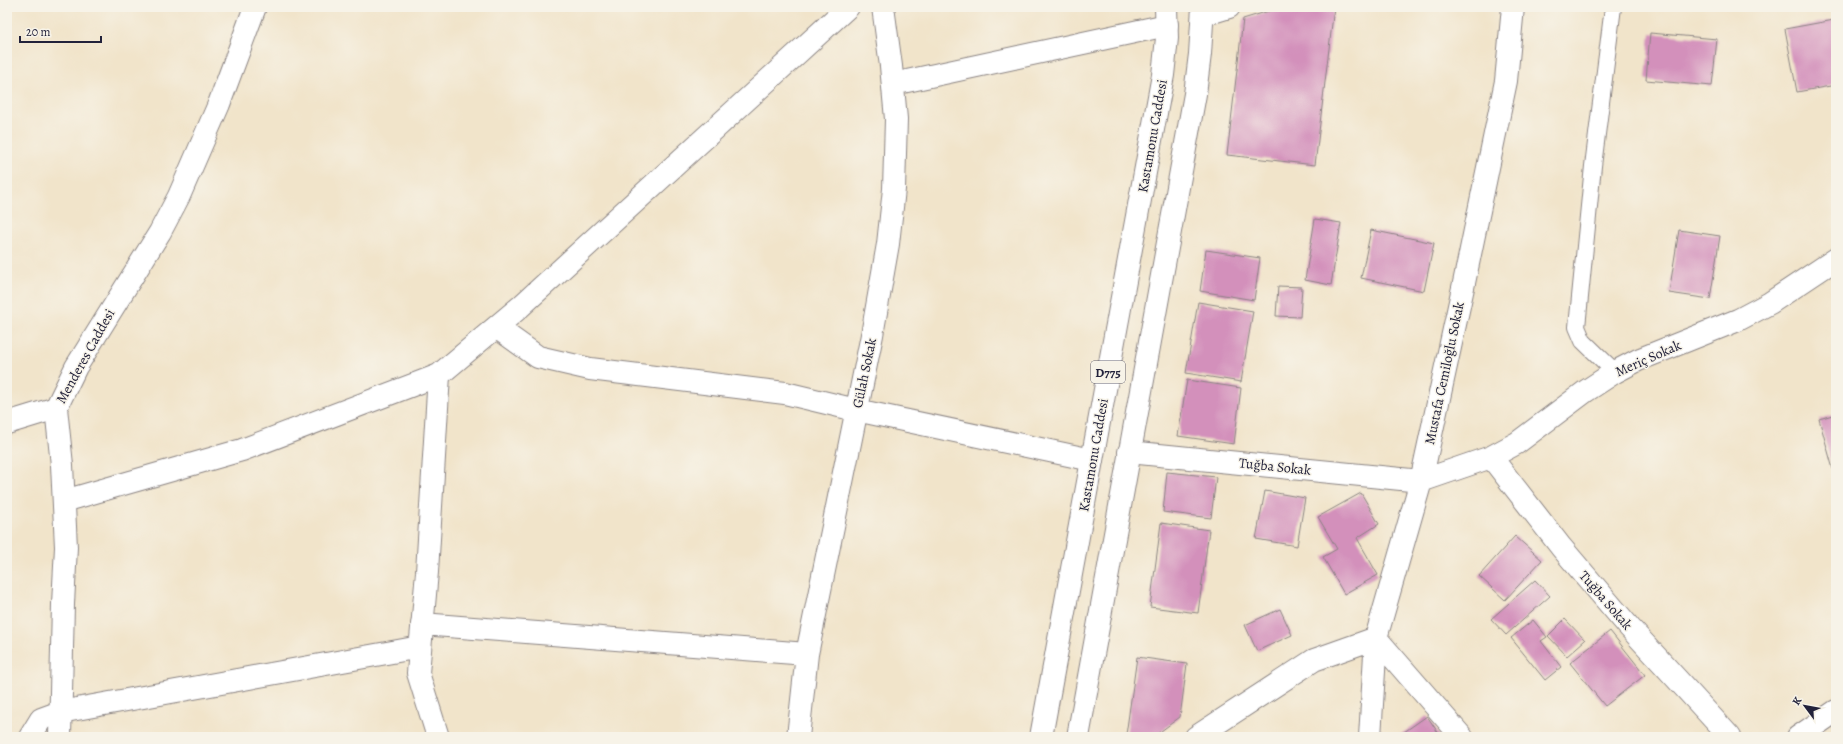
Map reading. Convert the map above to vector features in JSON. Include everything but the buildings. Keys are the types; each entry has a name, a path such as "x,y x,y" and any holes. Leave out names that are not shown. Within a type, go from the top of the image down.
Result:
{"street":[{"name":"Menderes Caddesi","path":"60,737 66,547 62,465 56,408 76,367 160,232 179,196 219,104 255,7"},
{"path":"64,501 242,450 439,375 496,327 848,7"},
{"name":"Gülah Sokak","path":"798,737 806,654 888,244 894,189 896,119 883,7"},
{"path":"1203,11 1229,7"},
{"name":"Mustafa Cemiloğlu Sokak","path":"1370,737 1376,638 1421,481 1506,81 1513,7"},
{"name":"D775","path":"1078,737 1194,94 1203,11"},
{"path":"893,84 1166,16"},
{"name":"Kastamonu Caddesi","path":"1041,737 1163,75 1167,38 1166,16"},
{"name":"Meriç Sokak","path":"1421,481 1491,457 1517,443 1586,391 1615,372 1638,360 1738,320 1770,303 1836,259"},
{"path":"496,327 538,357 590,370 785,393 856,410 1092,460"},
{"path":"438,737 418,673 439,375"},
{"path":"7,423 56,408"},
{"name":"Tuğba Sokak","path":"1129,452 1421,481"},
{"name":"Tuğba Sokak","path":"1491,457 1561,547 1630,628 1730,737"},
{"path":"422,624 806,654"},
{"path":"1196,737 1314,660 1376,638 1462,737"},
{"path":"30,737 41,720 60,712 420,648"},
{"path":"1798,737 1836,711"}],"lane":[{"path":"1613,7 1593,166 1577,326 1583,341 1615,372"}]}
